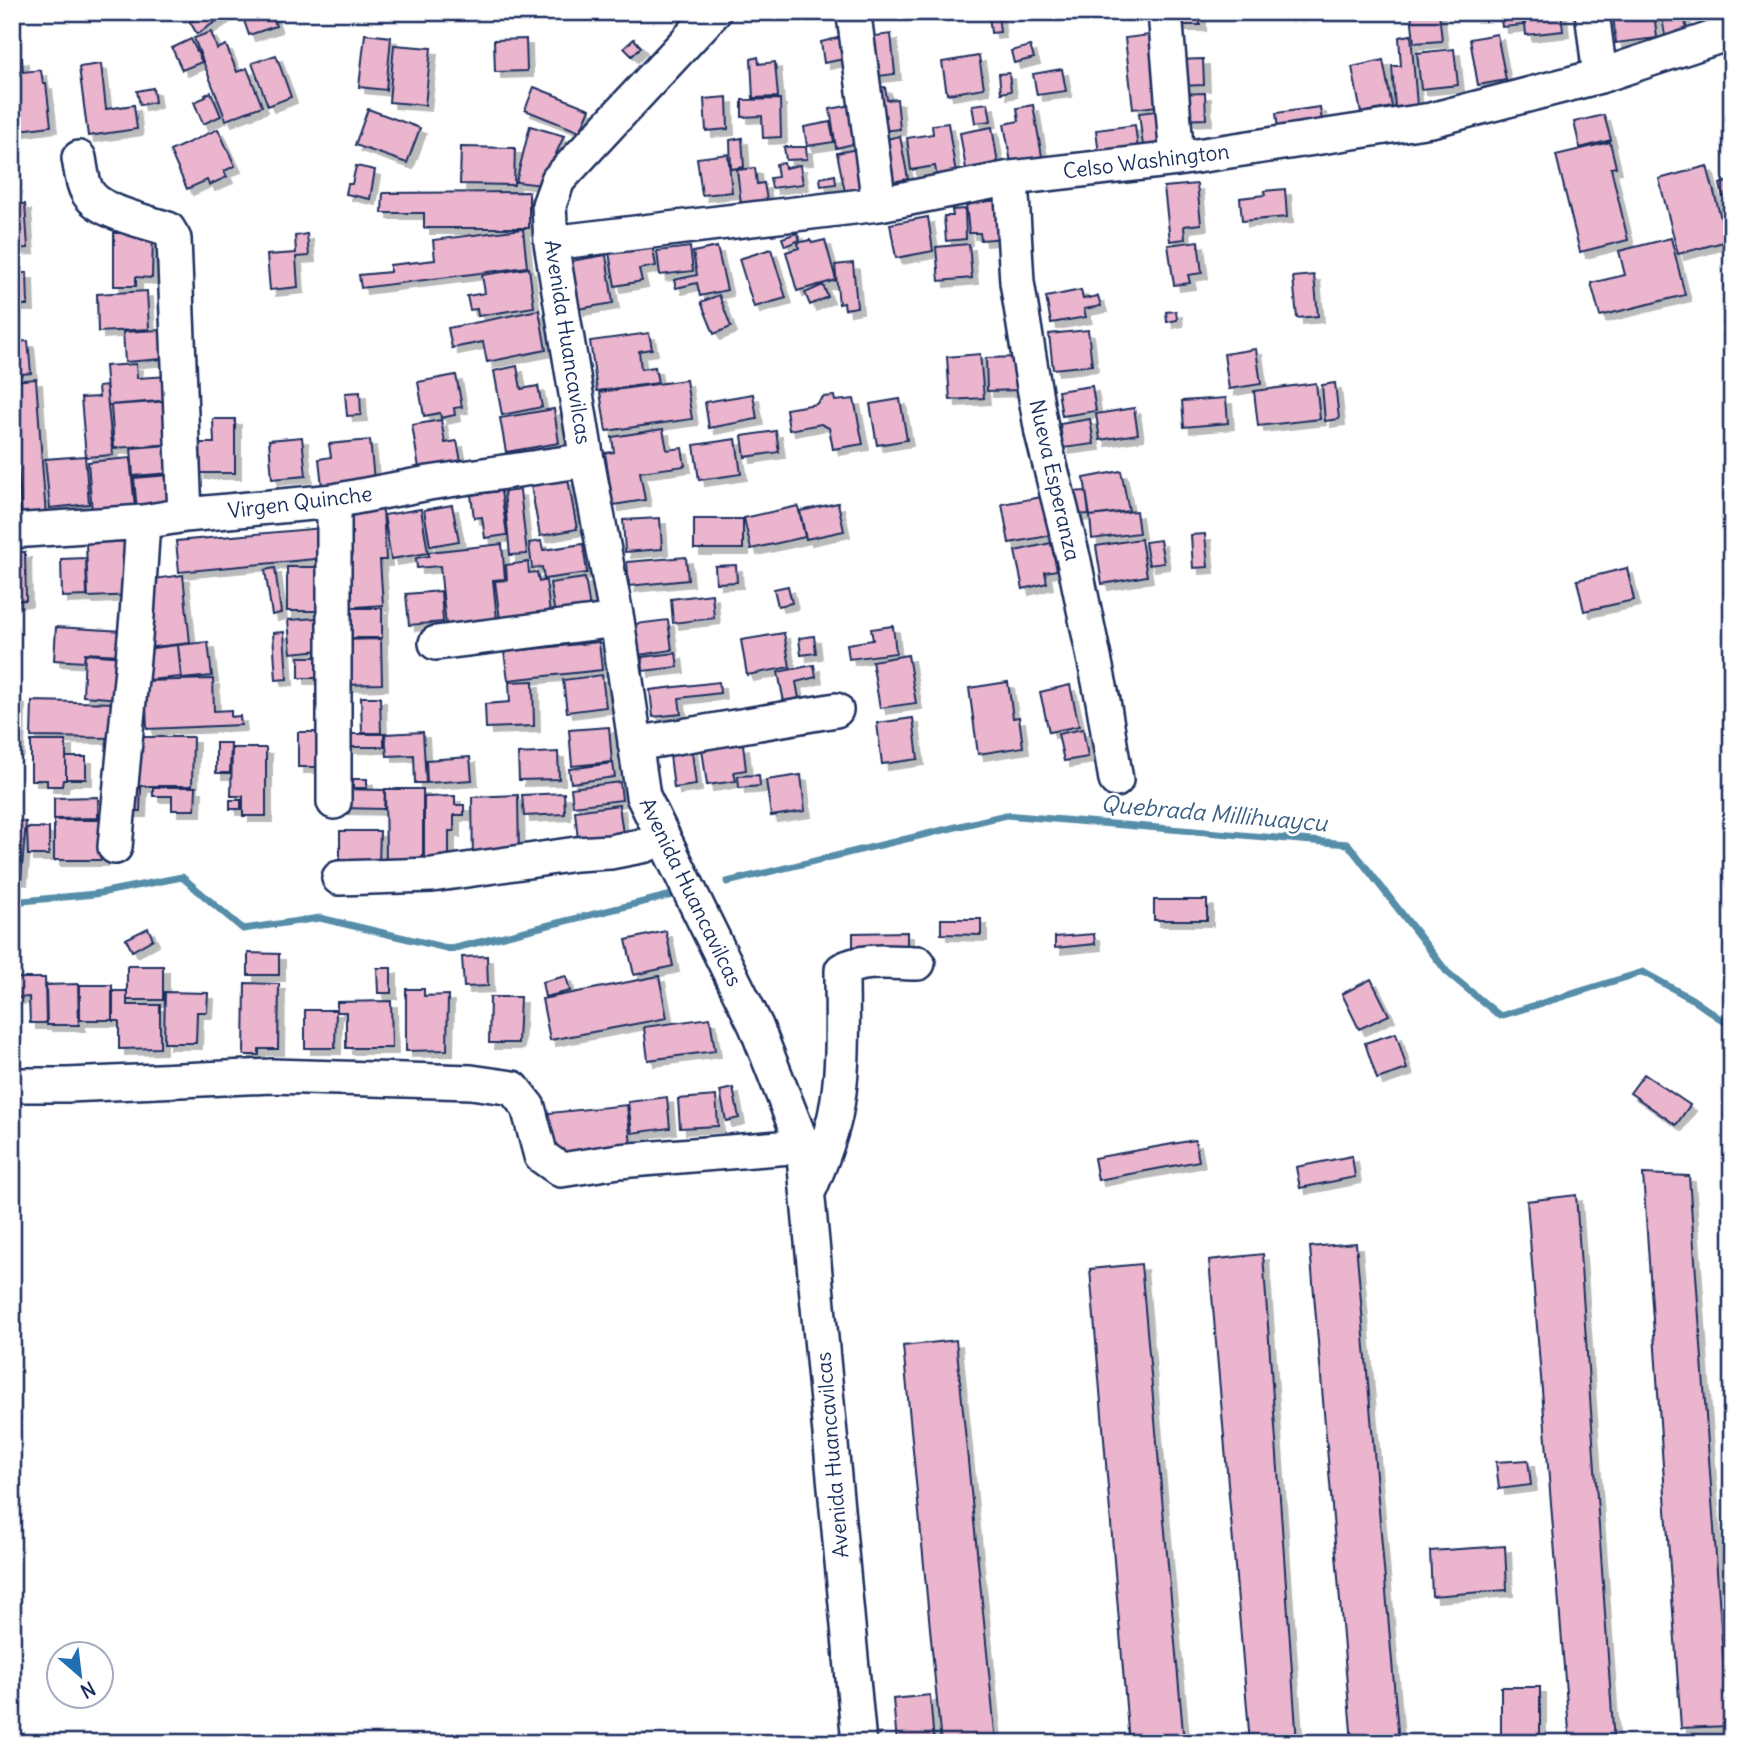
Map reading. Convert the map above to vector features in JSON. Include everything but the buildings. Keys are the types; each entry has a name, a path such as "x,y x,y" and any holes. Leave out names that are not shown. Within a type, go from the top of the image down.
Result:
{"street":[{"name":"Avenida Huancavilcas","path":"713,12 558,180 549,205 551,243 617,620 643,796 755,1026 803,1146 859,1743"},
{"path":"1165,12 1177,159"},
{"path":"1592,12 1600,76"},
{"path":"854,16 879,204"},
{"name":"Celso Washington","path":"551,243 879,204 1011,178 1177,159 1430,120 1600,76 1732,32"},
{"path":"79,158 86,189 91,198 112,212 168,229 174,239 185,515"},
{"name":"Nueva Esperanza","path":"1011,178 1017,282 1033,382 1042,433 1074,561 1103,701 1116,780"},
{"name":"Virgen Quinche","path":"12,531 143,522 185,515 334,501 429,483 587,460"},
{"path":"334,501 334,802"},
{"path":"115,847 143,522"},
{"path":"436,643 617,620"},
{"path":"635,744 836,710"},
{"path":"339,878 432,875 576,854 610,852 646,845 662,835"},
{"path":"807,1194 824,1155 835,1116 841,1067 842,970 851,965 869,963 918,963"},
{"path":"12,1085 272,1076 471,1082 513,1088 528,1107 541,1156 561,1170 619,1161 803,1146"}],"waterway":[{"path":"56,12 79,12"},
{"name":"Quebrada Millihuaycu","path":"727,882 1006,815 1348,844 1447,972 1500,1016 1643,972 1692,999 1732,1027"},
{"name":"Quebrada Millihuaycu","path":"12,902 95,894 182,877 243,929 320,918 451,949 680,893"}]}
